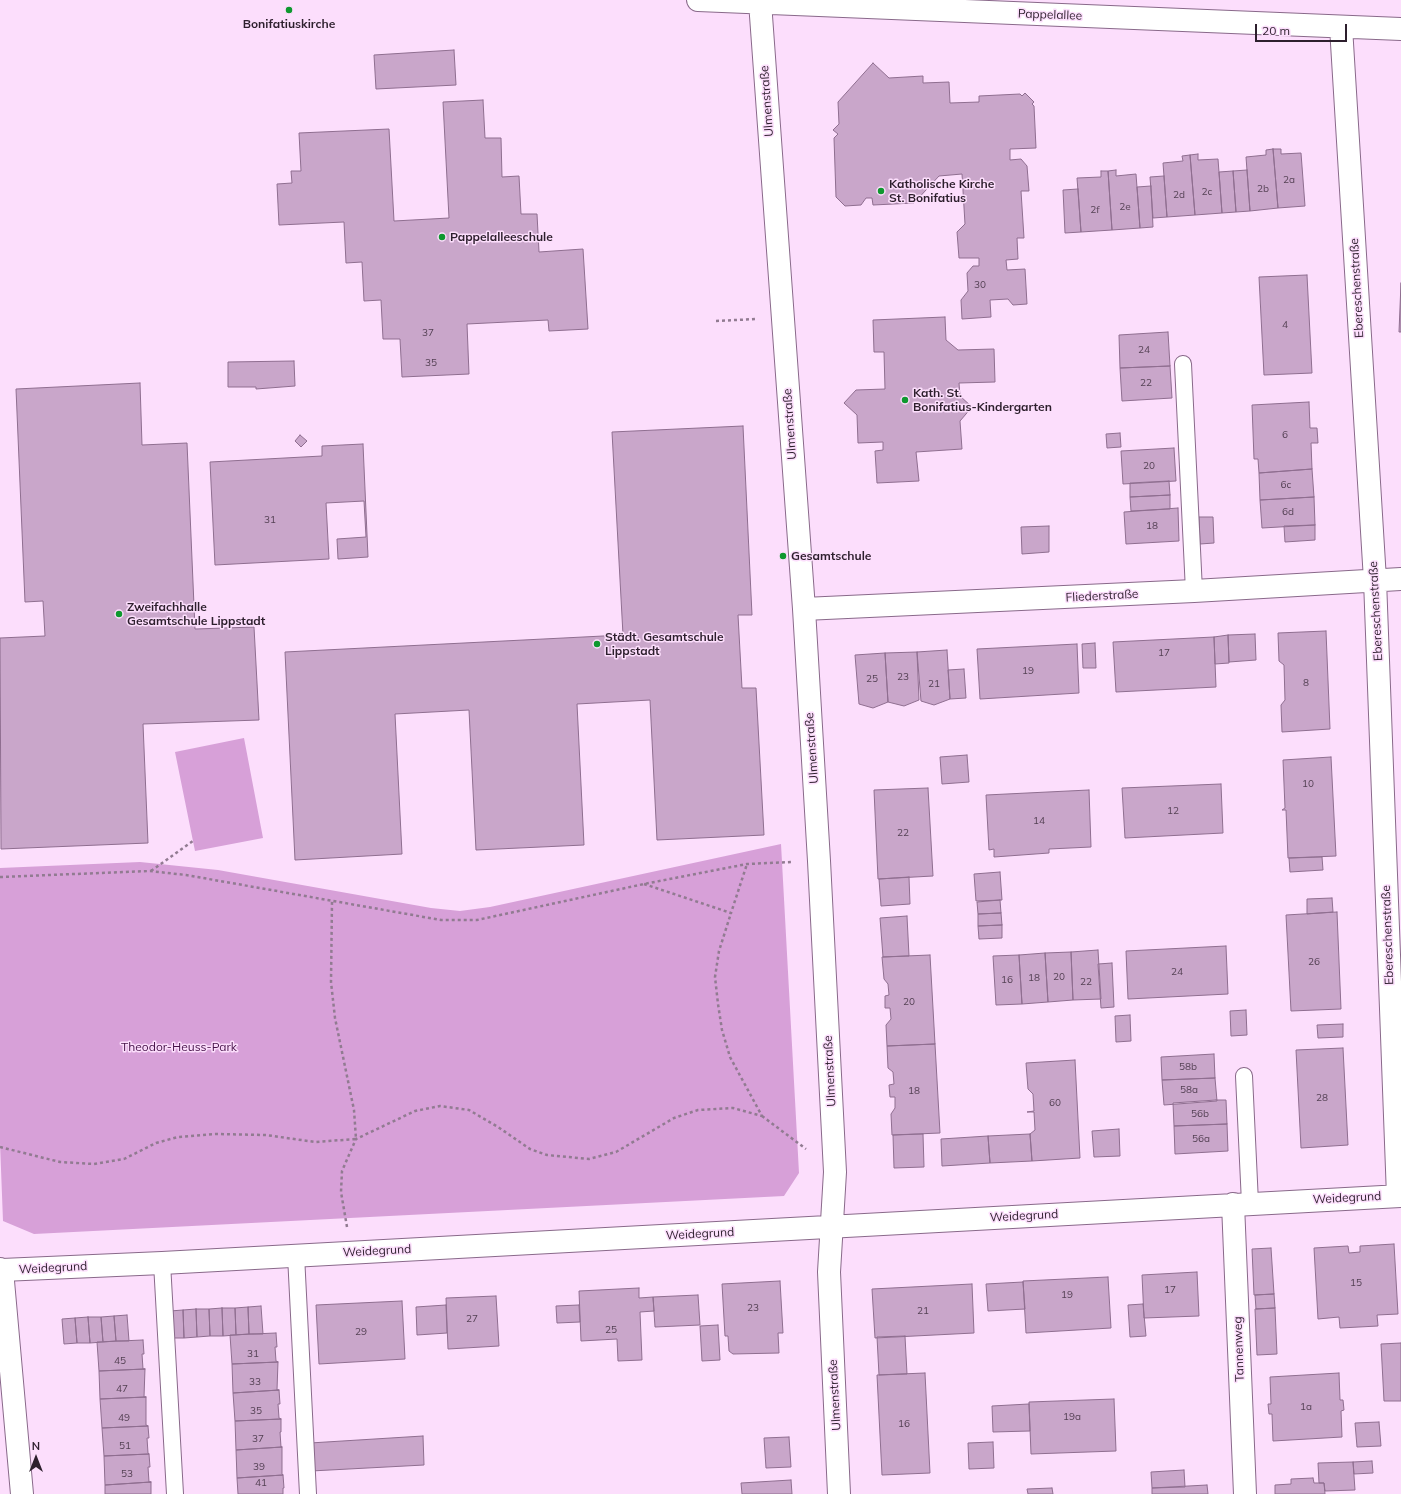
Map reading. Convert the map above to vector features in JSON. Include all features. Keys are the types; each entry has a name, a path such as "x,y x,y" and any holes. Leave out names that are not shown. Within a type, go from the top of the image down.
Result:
{"street":[{"name":"Pappelallee","path":"698,0 1401,29"},
{"name":"Ulmenstraße","path":"760,2 804,609 819,861 835,1172 829,1272 839,1494"},
{"name":"Ebereschenstraße","path":"1341,27 1375,580 1399,1196"},
{"name":"Fliederstraße","path":"804,609 1194,591 1401,579"},
{"name":"Weidegrund","path":"1,1270 831,1228 1242,1203 1399,1196"},
{"name":"Tannenweg","path":"1242,1203 1245,1494"},
{"path":"1,1270 8,1436 22,1494"}],"lane":[{"path":"1183,364 1194,591"},
{"path":"1242,1203 1244,1076"},
{"path":"296,1255 308,1494"},
{"path":"162,1263 175,1494"}],"path":[{"path":"716,321 782,318"},
{"path":"150,871 193,841"},
{"path":"0,877 150,871 186,874 441,920 477,920 644,884 747,864 819,861"},
{"path":"747,864 719,951 715,977 722,1030 730,1056 762,1116"},
{"path":"644,884 731,913"},
{"path":"332,901 331,982 335,1018 354,1110 356,1139 342,1171 341,1192 346,1215 349,1252"},
{"path":"0,1147 60,1162 94,1164 124,1159 156,1143 178,1137 216,1134 266,1135 315,1142 356,1139 415,1111 440,1106 469,1110 530,1148 547,1155 589,1159 616,1152 674,1118 698,1110 733,1108 762,1116 835,1172"}],"green space":[{"path":"244,738 263,838 195,851 175,752"},
{"name":"Theodor-Heuss-Park","path":"781,844 799,1173 784,1196 34,1234 3,1221 0,1143 0,868 140,862 218,870 431,908 460,911 490,907"}],"building":[{"path":"454,50 456,85 376,89 374,55"},
{"name":"Katholische Kirche St. Bonifatius","path":"873,63 889,78 923,76 923,83 949,82 950,103 979,102 979,96 1020,94 1022,96 1025,93 1034,102 1032,104 1034,106 1036,148 1010,149 1010,160 1021,159 1027,166 1029,191 1021,191 1024,238 1017,238 1018,259 1006,260 1007,270 1025,269 1027,304 1013,305 1008,299 990,300 991,317 962,319 961,300 968,291 967,273 973,266 979,266 979,258 959,258 957,232 965,224 962,174 939,176 914,203 873,205 872,198 866,198 861,205 845,206 836,197 834,138 838,134 833,130 839,124 838,102"},
{"name":"Pappelalleeschule","path":"483,100 485,138 501,138 502,177 519,176 521,214 537,214 539,252 583,249 588,329 549,331 548,320 467,324 469,374 402,377 400,339 383,339 381,300 364,301 362,262 346,263 344,222 279,225 277,184 292,183 291,171 301,171 299,133 389,129 394,221 449,218 443,102"},
{"path":"1273,149 1281,149 1281,154 1301,153 1305,206 1278,208"},
{"path":"1273,149 1278,208 1250,211 1246,157 1266,155 1266,150"},
{"path":"1198,154 1198,160 1218,159 1222,213 1195,215 1190,155"},
{"path":"1190,155 1195,215 1167,217 1163,163 1183,161 1182,156"},
{"path":"1116,170 1116,176 1136,174 1140,228 1112,230 1108,171"},
{"path":"1247,170 1250,211 1236,212 1233,171"},
{"path":"1101,171 1108,171 1112,230 1081,232 1077,178 1101,177"},
{"path":"1233,171 1236,212 1222,213 1219,172"},
{"path":"1164,176 1167,217 1153,218 1150,177"},
{"path":"1151,186 1153,227 1140,228 1137,187"},
{"path":"1078,189 1081,232 1065,233 1063,190"},
{"path":"1307,275 1312,373 1264,375 1259,277"},
{"path":"1401,283 1401,332 1399,332"},
{"name":"Kath. St. Bonifatius-Kindergarten","path":"945,317 946,340 958,350 994,349 995,382 959,383 960,396 972,407 960,421 962,449 916,452 919,481 877,483 875,451 883,450 883,442 858,443 857,415 844,403 856,390 885,389 884,352 874,352 873,320"},
{"path":"1168,332 1170,366 1120,368 1119,335"},
{"path":"294,361 295,386 256,389 256,387 228,387 228,362"},
{"path":"1170,366 1172,398 1122,401 1120,368"},
{"name":"Zweifachhalle Gesamtschule Lippstadt","path":"140,383 142,445 187,443 195,629 254,627 259,720 143,724 148,843 1,849 0,638 45,636 43,601 25,602 16,389"},
{"path":"1309,402 1310,428 1317,428 1318,443 1311,443 1312,469 1259,473 1258,459 1254,459 1252,405"},
{"name":"Städt. Gesamtschule Lippstadt","path":"743,426 752,615 738,615 742,688 756,688 764,835 657,840 650,700 577,704 584,845 476,850 469,710 395,714 402,854 295,860 285,652 623,635 612,432"},
{"path":"1120,433 1121,447 1107,448 1106,434"},
{"path":"300,435 307,441 301,447 295,441"},
{"path":"363,444 368,557 338,559 337,539 366,537 364,501 326,503 329,559 215,565 210,462 322,456 322,446"},
{"path":"1174,448 1176,481 1123,484 1121,451"},
{"path":"1312,469 1314,497 1260,500 1259,473"},
{"path":"1169,481 1170,495 1130,497 1130,483"},
{"path":"1170,495 1170,509 1131,511 1130,497"},
{"path":"1314,497 1315,525 1262,528 1260,500"},
{"path":"1178,508 1179,541 1126,544 1124,512"},
{"path":"1199,517 1213,517 1214,543 1200,544"},
{"path":"1315,525 1315,540 1285,542 1284,526"},
{"path":"1049,526 1049,552 1022,554 1021,527"},
{"path":"1326,631 1330,729 1282,732 1281,705 1285,700 1284,665 1279,661 1278,633"},
{"path":"1255,634 1256,660 1229,662 1228,635"},
{"path":"1228,635 1229,663 1215,664 1214,637"},
{"path":"1214,637 1216,687 1116,692 1113,642"},
{"path":"1095,643 1096,668 1083,668 1082,644"},
{"path":"1077,644 1079,693 980,699 977,649"},
{"path":"947,650 950,699 934,705 921,701 917,652"},
{"path":"917,652 919,700 904,706 888,702 885,653"},
{"path":"885,653 888,702 873,708 859,704 855,655"},
{"path":"964,669 966,698 950,699 948,670"},
{"path":"967,755 969,782 942,784 940,757"},
{"path":"1331,757 1336,856 1288,858 1286,810 1282,810 1285,808 1283,760"},
{"path":"1221,784 1223,833 1125,838 1122,788"},
{"path":"928,788 933,876 878,879 874,790"},
{"path":"1089,790 1091,847 1049,849 1049,853 994,857 994,849 989,850 986,795"},
{"path":"1322,857 1323,870 1290,872 1289,858"},
{"path":"1000,872 1002,900 976,901 974,874"},
{"path":"909,877 910,904 881,906 879,879"},
{"path":"1332,898 1333,912 1307,914 1307,899"},
{"path":"1000,900 1001,913 978,914 977,902"},
{"path":"1337,912 1341,1009 1291,1011 1286,915"},
{"path":"1001,913 1002,925 978,926 978,914"},
{"path":"907,916 909,956 883,957 880,918"},
{"path":"1002,925 1002,938 979,939 978,926"},
{"path":"1226,946 1228,994 1128,999 1126,951"},
{"path":"1098,950 1101,999 1073,1000 1071,952"},
{"path":"1071,952 1073,1000 1048,1002 1045,953"},
{"path":"1045,953 1048,1002 1022,1004 1019,955"},
{"path":"930,955 935,1044 887,1046 886,1025 891,1019 890,1008 885,1008 885,996 889,995 888,984 884,979 882,957"},
{"path":"1019,955 1022,1004 996,1005 993,956"},
{"path":"1112,963 1114,1007 1101,1008 1098,964"},
{"path":"1246,1010 1247,1035 1231,1036 1230,1011"},
{"path":"1130,1015 1131,1041 1116,1042 1115,1016"},
{"path":"1343,1024 1343,1037 1318,1038 1317,1025"},
{"path":"935,1044 940,1133 892,1135 891,1114 895,1108 895,1097 890,1097 889,1085 894,1084 893,1072 888,1068 887,1046"},
{"path":"1343,1048 1348,1145 1301,1148 1296,1050"},
{"path":"1214,1054 1215,1078 1162,1080 1161,1057"},
{"path":"1075,1060 1080,1158 1032,1161 1030,1134 1035,1130 1034,1112 1027,1112 1034,1111 1033,1094 1028,1089 1026,1063"},
{"path":"1215,1078 1217,1101 1164,1105 1162,1080"},
{"path":"1226,1100 1227,1124 1174,1126 1173,1103"},
{"path":"1227,1124 1228,1151 1175,1154 1174,1126"},
{"path":"1119,1129 1120,1156 1094,1157 1092,1131"},
{"path":"923,1134 924,1167 894,1168 893,1135"},
{"path":"1030,1134 1032,1161 990,1163 988,1136"},
{"path":"988,1136 990,1163 942,1166 941,1139"},
{"path":"1394,1244 1398,1314 1377,1315 1378,1326 1340,1328 1339,1317 1318,1319 1314,1248 1348,1246 1349,1253 1360,1252 1360,1246"},
{"path":"1271,1248 1274,1294 1254,1295 1252,1249"},
{"path":"1197,1272 1199,1316 1144,1318 1142,1275"},
{"path":"1108,1277 1111,1328 1026,1333 1023,1281"},
{"path":"780,1281 783,1333 778,1333 779,1353 733,1354 729,1351 728,1336 725,1336 722,1284"},
{"path":"1023,1282 1025,1309 988,1311 986,1284"},
{"path":"972,1284 974,1333 875,1338 872,1289"},
{"path":"639,1288 639,1298 653,1297 654,1311 640,1312 642,1360 618,1361 617,1339 581,1341 579,1291"},
{"path":"1274,1294 1275,1308 1256,1309 1255,1295"},
{"path":"698,1295 700,1325 655,1327 653,1297"},
{"path":"496,1296 499,1346 448,1349 446,1298"},
{"path":"402,1301 405,1359 319,1364 316,1305"},
{"path":"1143,1304 1146,1336 1130,1337 1128,1305"},
{"path":"446,1305 447,1333 417,1335 416,1307"},
{"path":"579,1305 580,1322 557,1323 556,1306"},
{"path":"261,1306 263,1334 249,1334 248,1307"},
{"path":"248,1307 249,1334 236,1335 235,1308"},
{"path":"222,1308 223,1336 210,1336 209,1309"},
{"path":"222,1308 235,1308 236,1335 223,1336"},
{"path":"1275,1308 1277,1354 1257,1355 1255,1309"},
{"path":"196,1309 209,1309 210,1336 197,1337"},
{"path":"196,1309 197,1337 184,1338 183,1310"},
{"path":"183,1310 184,1338 171,1338 170,1311"},
{"path":"127,1315 129,1341 116,1341 114,1316"},
{"path":"114,1316 116,1341 103,1342 101,1317"},
{"path":"88,1317 90,1343 77,1343 75,1318"},
{"path":"88,1317 101,1317 103,1342 90,1343"},
{"path":"75,1318 77,1343 64,1344 62,1319"},
{"path":"718,1325 720,1360 702,1361 700,1326"},
{"path":"276,1333 277,1347 275,1347 276,1361 278,1362 232,1364 230,1335"},
{"path":"905,1336 907,1374 879,1375 877,1337"},
{"path":"143,1340 143,1369 145,1369 99,1371 97,1342"},
{"path":"1401,1343 1401,1401 1384,1401 1381,1344"},
{"path":"278,1362 277,1390 279,1390 233,1393 232,1364"},
{"path":"145,1369 144,1397 146,1397 100,1399 99,1371"},
{"path":"925,1373 930,1473 882,1475 877,1375"},
{"path":"1339,1373 1340,1400 1343,1400 1344,1410 1341,1411 1342,1437 1273,1441 1272,1414 1269,1414 1268,1404 1271,1404 1270,1377"},
{"path":"279,1390 280,1404 278,1404 279,1418 281,1419 235,1421 233,1393"},
{"path":"146,1397 146,1425 148,1426 102,1428 100,1399"},
{"path":"1114,1399 1116,1451 1031,1454 1029,1402"},
{"path":"1029,1404 1030,1431 993,1432 992,1406"},
{"path":"281,1419 280,1432 282,1447 236,1450 235,1421"},
{"path":"1379,1422 1381,1446 1357,1447 1355,1423"},
{"path":"148,1426 149,1438 147,1438 149,1454 104,1456 102,1428"},
{"path":"423,1436 424,1465 311,1471 310,1443"},
{"path":"789,1437 791,1467 766,1468 764,1438"},
{"path":"993,1442 994,1468 969,1469 968,1443"},
{"path":"282,1447 283,1475 237,1478 236,1450"},
{"path":"149,1454 149,1482 151,1482 105,1485 104,1456"},
{"path":"1372,1461 1373,1473 1354,1474 1353,1462"},
{"path":"1353,1462 1355,1490 1325,1491 1324,1483 1319,1483 1318,1463"},
{"path":"1184,1470 1185,1487 1152,1488 1151,1472"},
{"path":"283,1475 283,1494 238,1494 237,1478"},
{"path":"1313,1478 1314,1483 1324,1483 1325,1494 1275,1494 1275,1485 1291,1484 1291,1479"},
{"path":"791,1480 792,1494 742,1494 741,1483"},
{"path":"151,1482 151,1494 105,1494 105,1485"},
{"path":"1207,1485 1208,1494 1152,1494 1152,1488"},
{"path":"1052,1488 1053,1494 1028,1494 1027,1489"}],"place":[{"name":"Bonifatiuskirche","path":"289,10"},
{"name":"Katholische Kirche St. Bonifatius","path":"881,191"},
{"name":"Pappelalleeschule","path":"442,237"},
{"name":"Kath. St. Bonifatius-Kindergarten","path":"905,400"},
{"name":"Gesamtschule","path":"783,556"},
{"name":"Zweifachhalle Gesamtschule Lippstadt","path":"119,614"},
{"name":"Städt. Gesamtschule Lippstadt","path":"597,644"}]}
